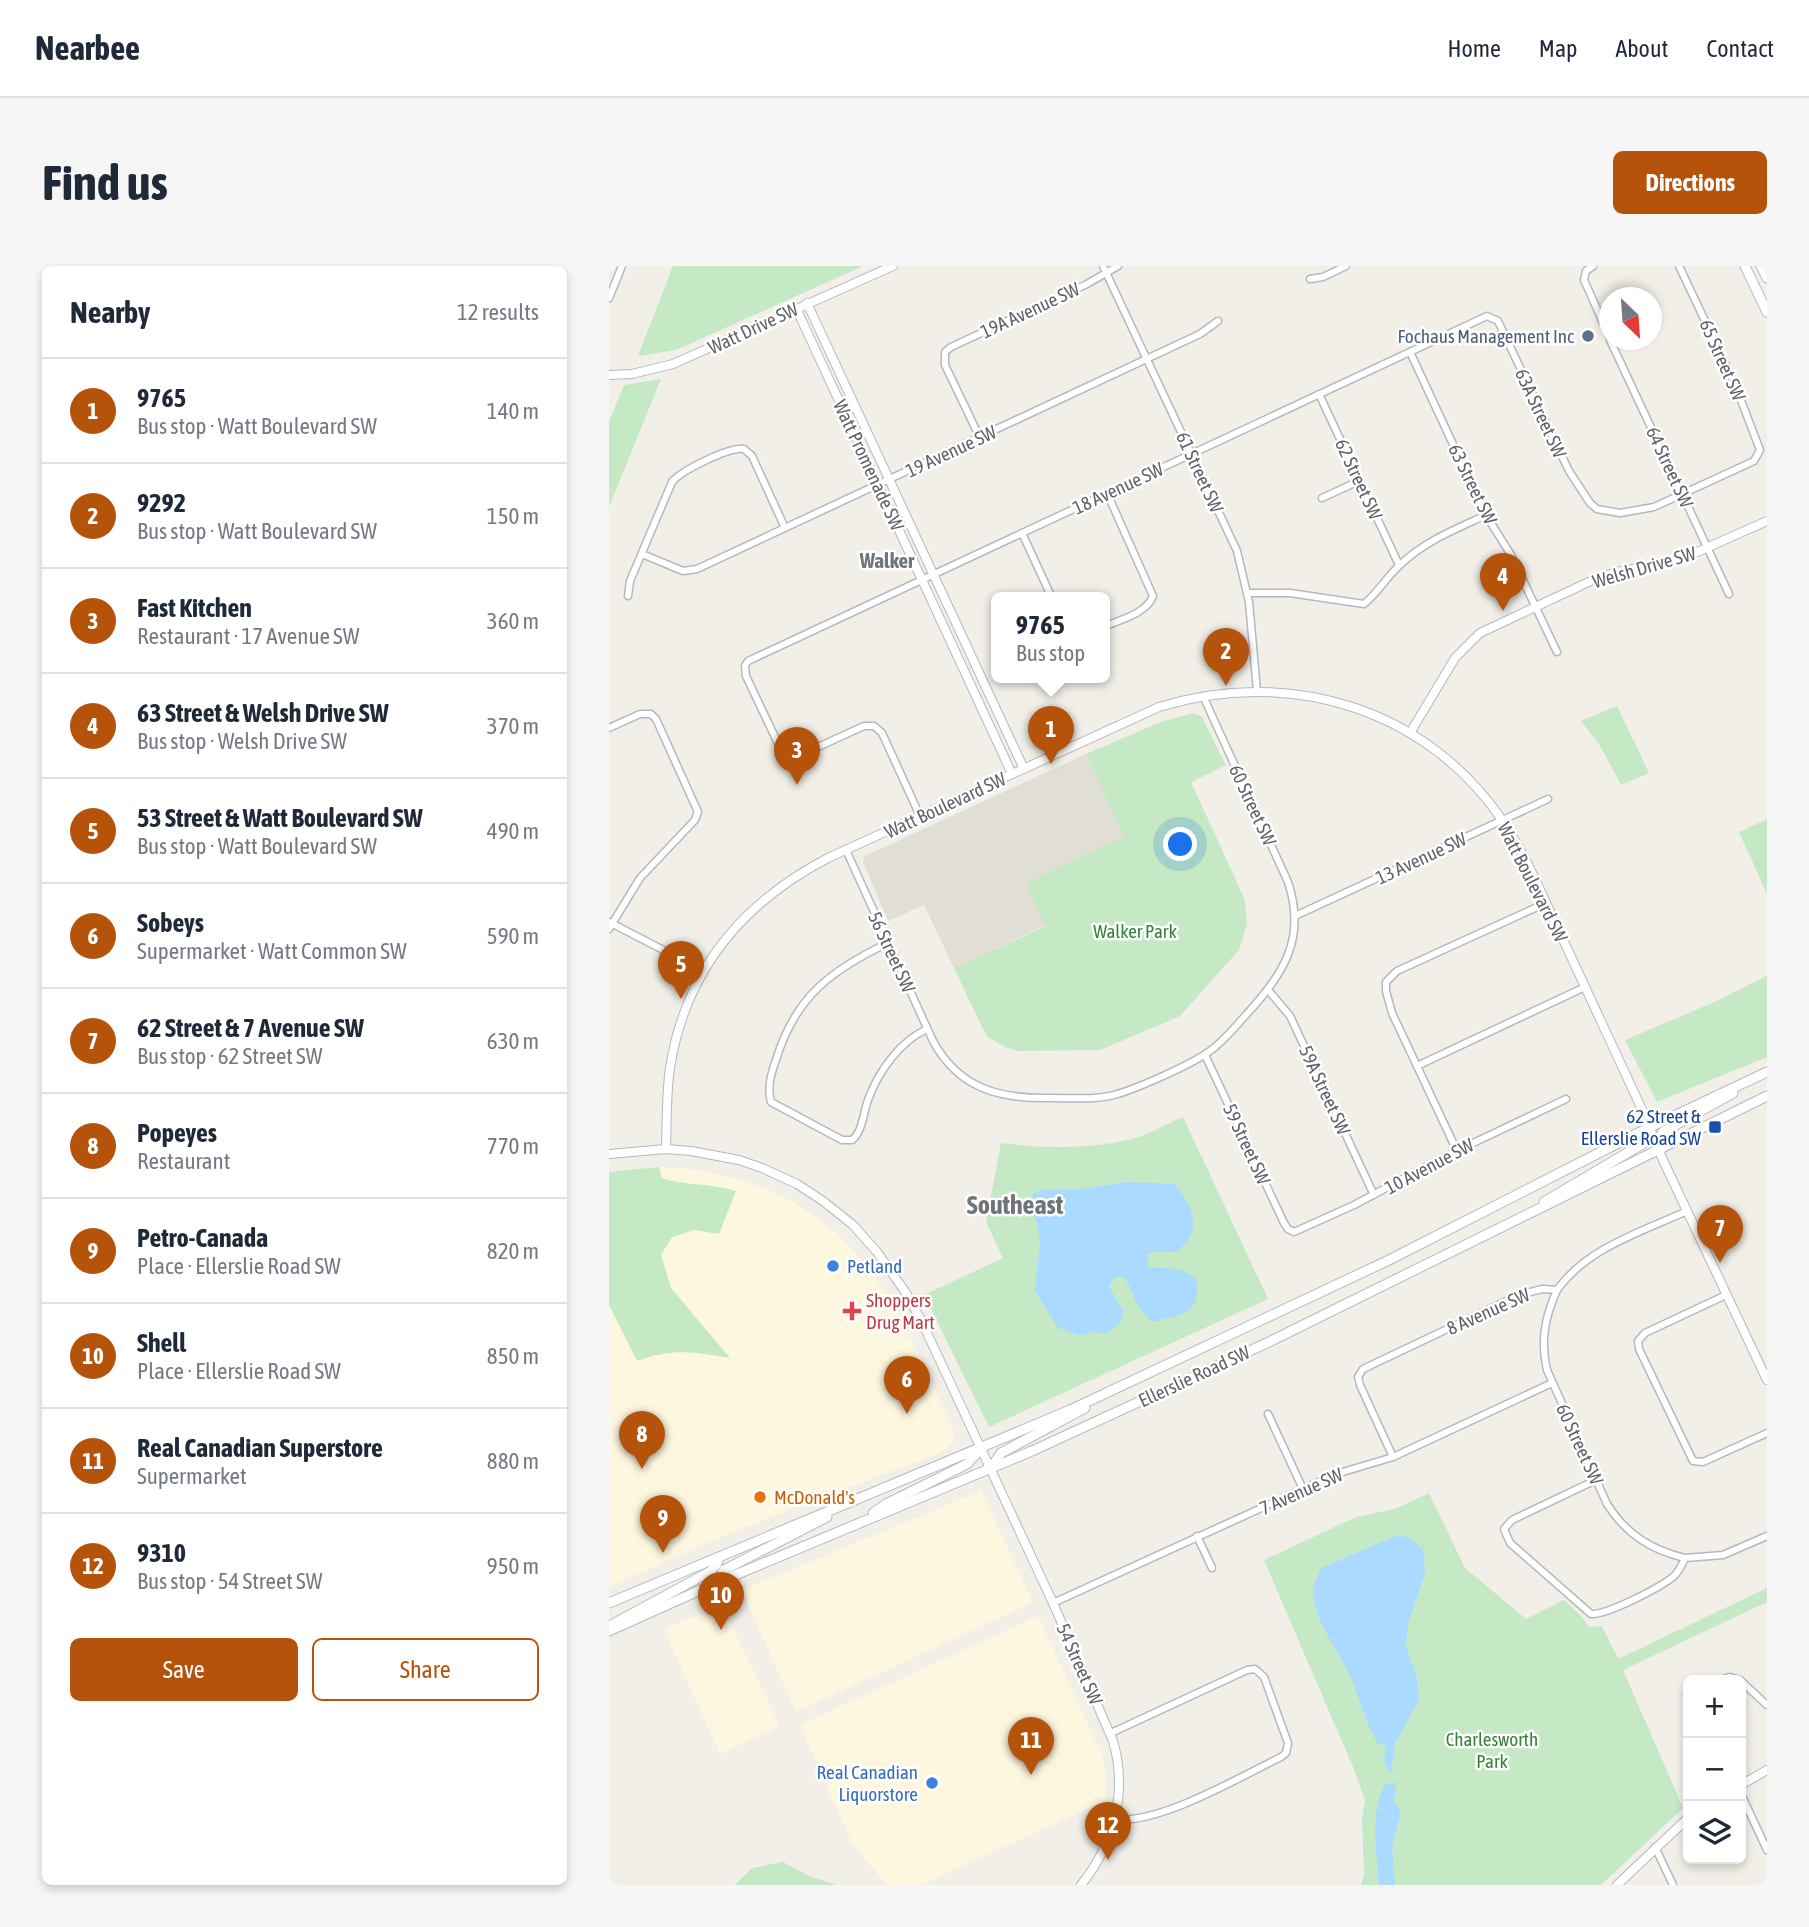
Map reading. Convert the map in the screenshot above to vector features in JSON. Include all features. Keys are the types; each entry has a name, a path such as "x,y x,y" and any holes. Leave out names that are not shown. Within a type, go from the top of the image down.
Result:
{"main road":[{"path":"1745,266 1767,312"},
{"path":"1761,266 1767,278"},
{"name":"Ellerslie Road SW","path":"609,1603 1109,1392 1389,1260 1767,1072"},
{"path":"1657,1149 1658,1140 1664,1132 1721,1102 1755,1078"},
{"name":"Ellerslie Road SW","path":"609,1629 991,1468 1271,1341 1767,1096"},
{"path":"1513,1223 1562,1189 1644,1143 1650,1128"},
{"path":"991,1468 1001,1453 1079,1413 1109,1392"},
{"path":"856,1524 886,1504 968,1464 981,1448"},
{"path":"716,1583 724,1570 804,1530 849,1503"},
{"path":"609,1629 624,1616 711,1571 719,1557"}],"street":[{"path":"609,298 622,266"},
{"name":"Watt Drive SW","path":"609,375 632,374 673,364 893,266"},
{"name":"61 Street SW","path":"1103,266 1237,551 1248,593 1257,691"},
{"name":"19A Avenue SW","path":"980,438 945,365 944,355 951,347 1118,266"},
{"path":"1310,279 1323,277 1346,266"},
{"name":"64 Street SW","path":"1593,266 1584,274 1585,287 1599,316"},
{"name":"65 Street SW","path":"1679,266 1740,397 1760,447 1754,461 1683,495"},
{"name":"Watt Promenade SW","path":"807,303 1024,769"},
{"name":"Watt Promenade SW","path":"796,308 1012,774"},
{"name":"18 Avenue SW","path":"920,816 882,733 874,726 863,726 797,757 789,757 779,748 746,676 745,666 751,659 1483,317 1493,317"},
{"name":"63A Street SW","path":"1493,317 1500,324 1569,471 1593,506 1610,512 1633,512 1654,508 1683,495"},
{"name":"19 Avenue SW","path":"642,554 680,570 690,571 1200,334 1218,321"},
{"name":"64 Street SW","path":"1615,350 1729,594"},
{"name":"63 Street SW","path":"1410,352 1486,515 1511,555 1557,652"},
{"name":"62 Street SW","path":"1319,394 1399,565"},
{"path":"628,596 629,584 671,482 681,474 733,449 744,449 753,459 785,528"},
{"path":"1322,498 1359,481"},
{"path":"1107,493 1153,596 1144,609 1110,624"},
{"path":"1248,593 1290,593 1361,605 1368,601 1399,565 1431,541 1486,515"},
{"name":"Welsh Drive SW","path":"1410,733 1463,648 1480,633 1606,575 1668,564 1767,521"},
{"path":"1022,533 1049,592"},
{"name":"Watt Boulevard SW","path":"666,1149 668,1086 676,1037 687,1004 704,971 729,934 759,903 793,878 846,850 1146,712 1203,696 1257,691 1323,698 1380,718 1410,733 1462,774 1502,820 1523,854 1650,1128 1657,1149"},
{"name":"60 Street SW","path":"1203,696 1288,882 1295,916 1288,959 1268,990 1227,1036 1205,1055"},
{"path":"609,728 640,714 648,713 656,719 696,806 697,815 641,878 610,924 704,971"},
{"name":"13 Avenue SW","path":"1295,916 1548,799"},
{"name":"56 Street SW","path":"846,850 940,1053 953,1069 976,1085 1000,1095 1028,1099 1114,1095 1205,1055"},
{"path":"1457,1151 1389,1003 1385,986 1387,979 1397,971 1546,903"},
{"path":"888,943 837,971 818,986 802,1006 777,1054 769,1091 771,1102 842,1140 852,1140 858,1133 870,1094 883,1070 905,1044 927,1029"},
{"path":"1417,1066 1585,988"},
{"name":"59A Street SW","path":"1268,990 1290,1016 1374,1195"},
{"name":"59 Street SW","path":"1205,1055 1284,1223 1291,1231"},
{"name":"10 Avenue SW","path":"1291,1231 1300,1231 1566,1099"},
{"name":"54 Street SW","path":"609,1154 666,1149 702,1152 762,1168 810,1192 853,1226 882,1258 912,1303 991,1468 1111,1733 1120,1776 1115,1819 1102,1853 1081,1885"},
{"path":"1657,1149 1767,1380"},
{"name":"8 Avenue SW","path":"1393,1457 1360,1385 1359,1374 1366,1367 1519,1296 1542,1289 1557,1290 1571,1272 1593,1255 1687,1211"},
{"name":"60 Street SW","path":"1557,1290 1547,1315 1543,1337 1545,1361 1552,1383 1596,1480 1613,1513 1629,1532 1656,1549 1685,1558"},
{"path":"1726,1295 1644,1333 1639,1339 1639,1349 1690,1458 1696,1462 1703,1462 1767,1433"},
{"name":"7 Avenue SW","path":"1052,1603 1343,1471 1393,1457 1552,1383"},
{"path":"1268,1414 1303,1489"},
{"path":"1596,1480 1512,1520 1504,1529 1510,1543 1587,1612 1595,1614 1666,1582 1678,1572 1685,1558 1723,1555 1767,1536"},
{"path":"1196,1536 1212,1568"},
{"path":"1111,1733 1247,1671 1258,1670 1264,1677 1288,1739 1288,1750 1281,1757 1162,1813 1134,1821 1115,1819"},
{"path":"1746,1687 1767,1705"},
{"path":"1746,1782 1767,1770"},
{"path":"1744,1801 1767,1850"},
{"path":"1617,1885 1683,1822"},
{"path":"1655,1847 1674,1885"}],"shaded area":[{"path":"1086,754 1124,836 1027,883 1046,925 954,968 924,905 888,921 863,862 865,856"},
{"path":"662,1167 703,1170 759,1186 792,1201 836,1232 870,1270 901,1316 955,1434 953,1443 939,1453 727,1534 609,1587 609,1172"},
{"path":"981,1491 1033,1602 796,1712 742,1590"},
{"path":"722,1606 780,1726 720,1754 664,1629"},
{"path":"1038,1616 1101,1753 1105,1766 1105,1801 920,1885 887,1885 852,1843 800,1725"}],"green space":[{"path":"673,266 861,267 676,350 638,356"},
{"path":"661,379 609,507 609,422 624,385"},
{"path":"1617,706 1649,773 1621,785 1601,747 1581,721"},
{"name":"Walker Park","path":"1194,713 1202,717 1226,765 1191,782 1245,900 1247,924 1239,950 1180,1016 1100,1050 1017,1051 988,1037 954,968 1046,926 1026,883 1124,836 1086,754 1161,722"},
{"path":"1767,819 1767,894 1739,832"},
{"path":"1767,976 1767,1057 1657,1102 1625,1040 1719,1000"},
{"path":"1183,1117 1268,1299 989,1427 924,1295 1003,1258 986,1222 1001,1143 1050,1147 1100,1145 1138,1137"},
{"path":"659,1167 662,1178 736,1191 719,1234 694,1230 672,1237 661,1255 671,1288 730,1358 683,1352 637,1361 609,1305 609,1172"},
{"name":"Charlesworth Park","path":"1429,1493 1465,1568 1526,1619 1564,1600 1589,1627 1602,1626 1618,1659 1767,1588 1767,1602 1623,1670 1683,1808 1601,1885 1361,1885 1364,1875 1362,1819 1365,1801 1356,1774 1264,1560 1356,1517 1395,1509"},
{"path":"783,1862 811,1877 837,1885 735,1885 752,1868"}],"water":[{"path":"1128,1182 1175,1184 1187,1202 1193,1228 1184,1245 1175,1252 1154,1252 1147,1255 1148,1267 1178,1270 1196,1278 1197,1290 1193,1306 1181,1314 1152,1322 1139,1308 1125,1278 1118,1276 1109,1287 1124,1312 1117,1326 1104,1334 1094,1331 1082,1336 1058,1328 1035,1290 1040,1245 1038,1226 1030,1204 1033,1194 1043,1189 1081,1189"},
{"path":"1398,1535 1409,1538 1423,1549 1425,1573 1408,1623 1406,1647 1416,1674 1419,1700 1395,1743 1391,1771 1388,1771 1384,1760 1386,1746 1378,1744 1374,1736 1351,1678 1319,1616 1313,1591 1321,1568"},
{"path":"1396,1782 1394,1801 1401,1812 1392,1847 1395,1885 1379,1885 1375,1834 1377,1808 1385,1785"}],"place":[{"name":"Fochaus Management Inc","path":"1588,336"},
{"name":"63 Street & Welsh Drive SW","path":"1503,611"},
{"name":"9292","path":"1226,686"},
{"name":"9765","path":"1051,764"},
{"name":"Fast Kitchen","path":"797,785"},
{"name":"53 Street & Watt Boulevard SW","path":"681,999"},
{"name":"62 Street & Ellerslie Road SW","path":"1715,1127"},
{"name":"62 Street & 7 Avenue SW","path":"1720,1263"},
{"name":"Petland","path":"833,1266"},
{"name":"Shoppers Drug Mart","path":"852,1311"},
{"name":"Sobeys","path":"907,1414"},
{"name":"Popeyes","path":"642,1469"},
{"name":"McDonald's","path":"760,1497"},
{"name":"Petro-Canada","path":"663,1553"},
{"name":"Shell","path":"721,1630"},
{"name":"Real Canadian Superstore","path":"1031,1775"},
{"name":"Real Canadian Liquorstore","path":"932,1783"},
{"name":"9310","path":"1108,1860"}],"district":[{"name":"Walker","path":"887,560"},
{"name":"Southeast","path":"1015,1205"}]}
